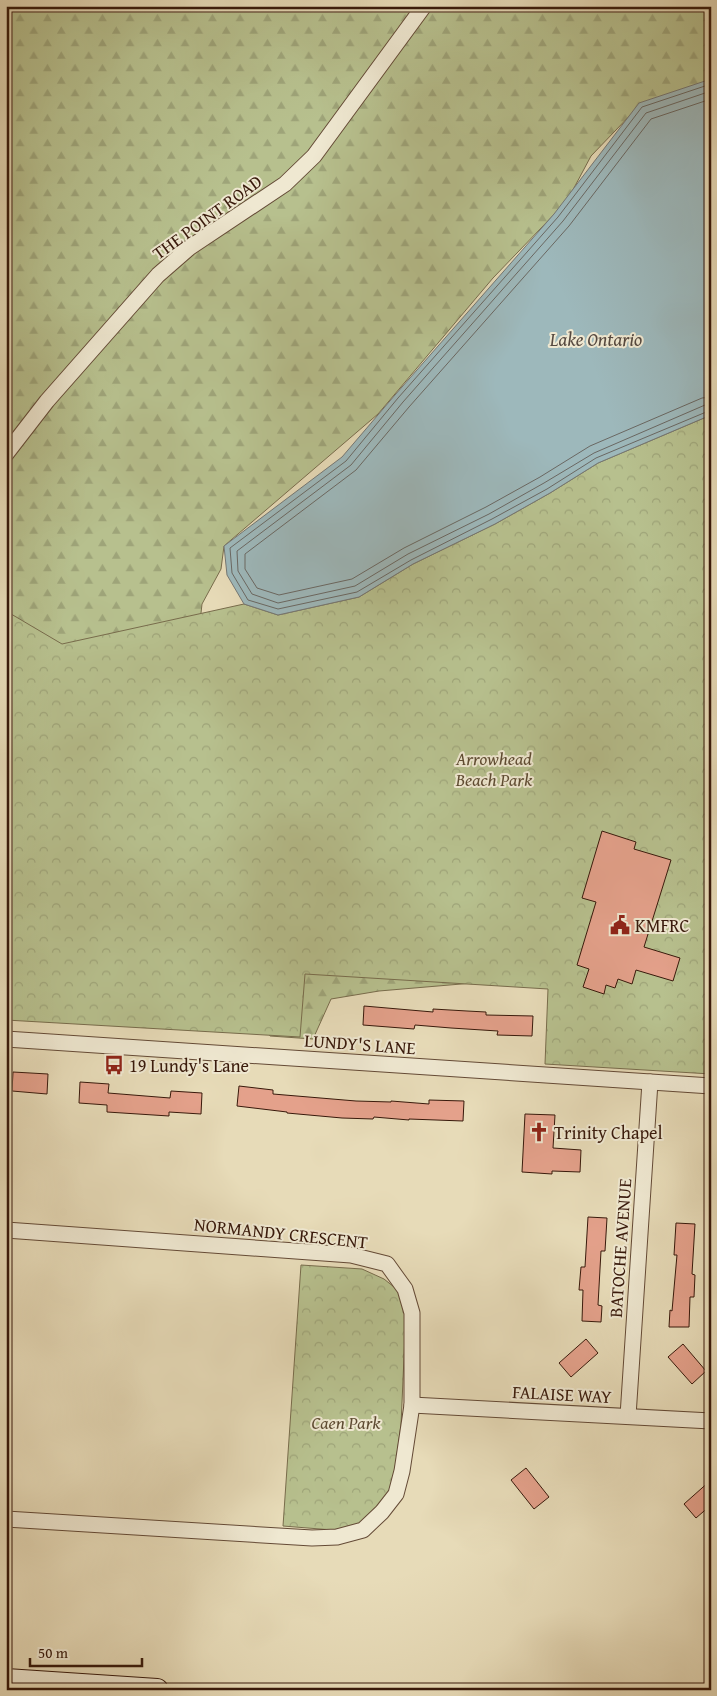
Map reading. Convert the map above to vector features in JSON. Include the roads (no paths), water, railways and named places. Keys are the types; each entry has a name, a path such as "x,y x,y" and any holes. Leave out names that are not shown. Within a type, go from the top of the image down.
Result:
{"main road":[{"path":"6,1680 157,1690"}],"street":[{"name":"THE POINT ROAD","path":"6,454 47,401 158,275 189,248 285,184 314,156 424,6"},
{"name":"LUNDY'S LANE","path":"6,1038 711,1086"},
{"name":"BATOCHE AVENUE","path":"628,1416 650,1082"},
{"name":"NORMANDY CRESCENT","path":"6,1230 351,1255 386,1264 404,1289 412,1314 412,1405 402,1471 396,1494 382,1512 363,1530 337,1537 312,1538 6,1519"},
{"name":"FALAISE WAY","path":"412,1405 711,1422"}],"water":[{"name":"Lake Ontario","path":"711,79 711,415 598,463 495,524 413,564 359,597 278,615 244,604 227,575 224,546 342,457 554,214 639,103"}],"place":[{"name":"KMFRC","path":"620,925"},
{"name":"19 Lundy's Lane","path":"114,1065"},
{"name":"Trinity Chapel","path":"539,1132"}],"park label":[{"name":"Arrowhead Beach Park","path":"494,768"},
{"name":"Caen Park","path":"346,1422"}]}
